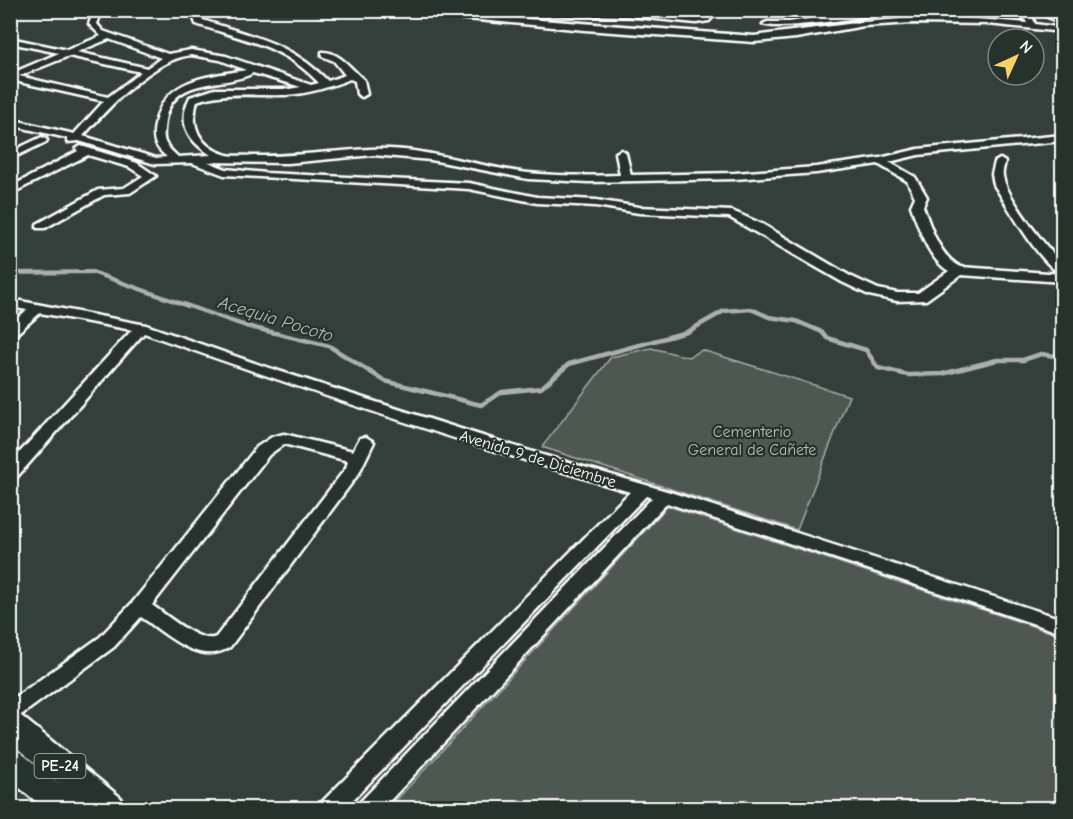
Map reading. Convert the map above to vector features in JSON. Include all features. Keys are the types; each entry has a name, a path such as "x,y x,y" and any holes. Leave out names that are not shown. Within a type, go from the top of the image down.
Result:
{"highway":[{"name":"PE-24","path":"10,724 110,808"},
{"name":"PE-24","path":"10,760 66,808"}],"street":[{"path":"98,10 93,24 106,37 159,52 167,57"},
{"path":"195,10 199,22 260,39 291,52 302,59 323,86"},
{"path":"376,10 622,30 782,38 873,24 923,21 1032,26 1062,30"},
{"path":"704,10 714,11"},
{"path":"766,24 789,24 833,14 886,10"},
{"path":"969,10 970,22"},
{"path":"1011,10 1029,18 1032,26"},
{"path":"1038,10 1049,13 1062,22"},
{"path":"539,12 627,14 701,21 714,11"},
{"path":"622,30 627,14"},
{"path":"10,77 106,37"},
{"path":"10,40 149,71"},
{"path":"70,143 110,100 167,57 193,52 211,55 287,82 323,86"},
{"path":"326,54 337,58 351,76 359,80 362,94"},
{"path":"173,158 159,145 157,138 164,106 170,97 188,87 249,72"},
{"path":"223,158 196,141 188,128 186,115 193,99 215,92 289,92 323,86 351,76"},
{"path":"10,77 110,100"},
{"path":"10,122 70,143"},
{"path":"10,131 42,140 88,147 133,165 151,176 126,191 102,192 40,226"},
{"path":"11,191 88,147 110,146 155,160 223,158 288,160 374,152 431,157 528,176 589,179 735,176 816,170 880,161 918,152 1062,138"},
{"path":"10,156 42,140"},
{"path":"621,153 626,178"},
{"path":"191,158 224,172 469,186 537,200 597,203 639,210 732,214 846,279 874,292 897,297 921,297 958,271"},
{"path":"880,161 914,183 921,197 917,206 939,258 958,271 1062,278"},
{"path":"1000,162 997,174 1000,185 1054,262 1062,269"},
{"name":"Avenida 9 de Diciembre","path":"10,303 141,328 261,370 511,451 664,496 1062,626"},
{"path":"10,332 38,307"},
{"path":"10,474 141,328"},
{"path":"10,712 107,642 140,607 263,451 271,444 288,439 350,455 357,459"},
{"path":"140,607 197,645 214,647 223,642 353,469 366,442"},
{"path":"331,808 642,490"},
{"path":"369,808 664,496"}],"green space":[{"name":"Cementerio General de Cañete","path":"651,348 688,357 702,350 849,396 797,530 542,447 611,357"},
{"path":"668,506 1062,636 1062,808 389,808"}],"waterway":[{"name":"Acequia Pocoto","path":"10,273 92,272 188,306"},
{"name":"Acequia Pocoto","path":"183,304 246,326 329,346 385,381 481,405 502,392 541,388 569,364 687,332 724,311 751,309 769,317 796,321 822,332 827,338 866,350 878,368 908,375 942,374 997,360 1023,360 1041,354 1062,357"}]}
